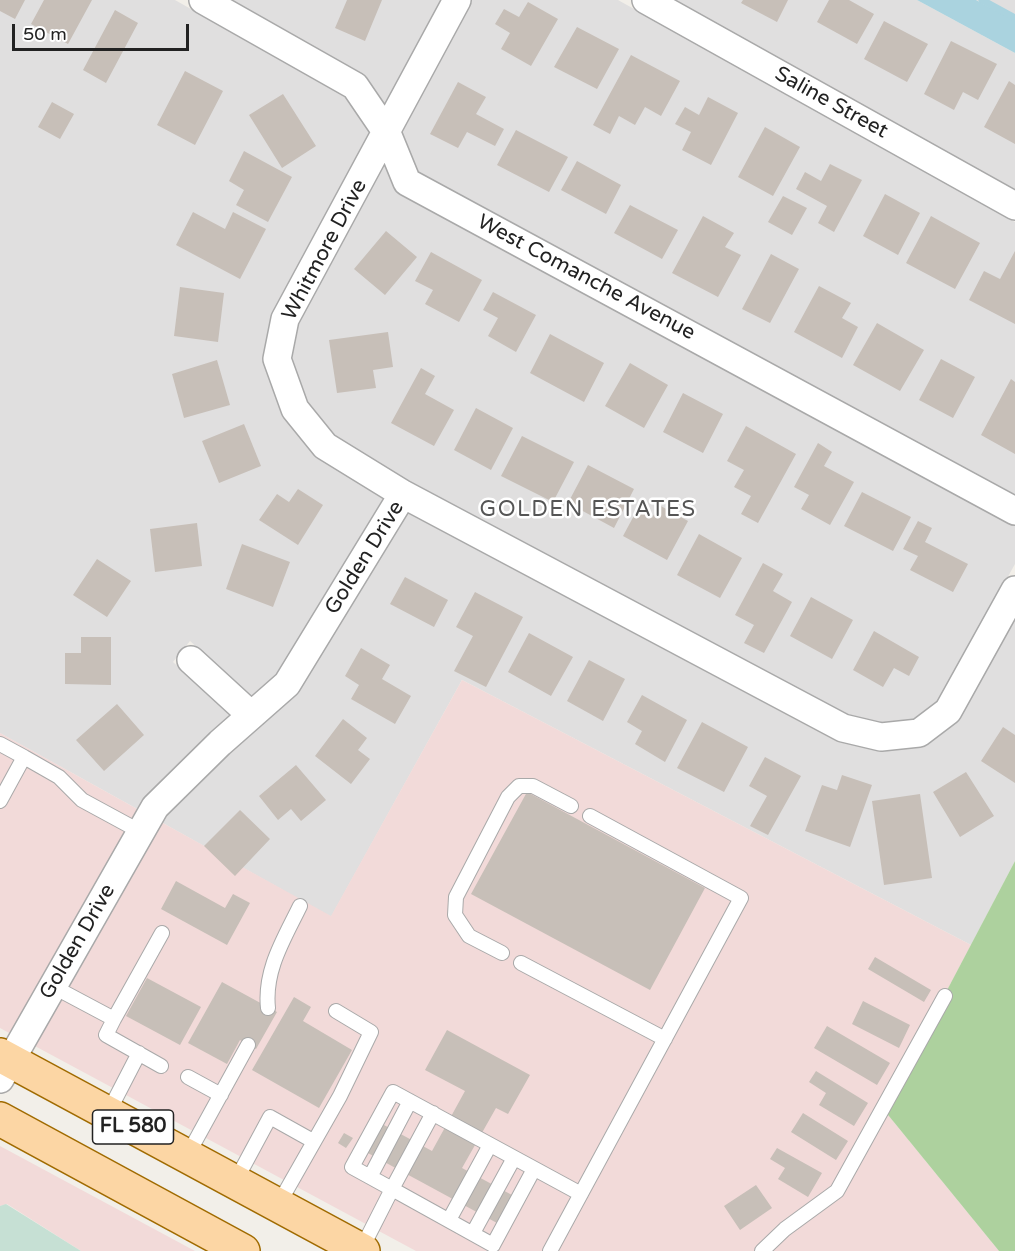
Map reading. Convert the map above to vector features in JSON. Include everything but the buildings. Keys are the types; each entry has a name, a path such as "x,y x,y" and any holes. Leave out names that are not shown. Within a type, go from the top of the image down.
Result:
{"main road":[{"name":"FL 580","path":"3,1065 108,1113 362,1250"},
{"name":"FL 580","path":"0,1119 243,1251"}],"street":[{"name":"West Comanche Avenue","path":"203,0 355,86 387,133 407,182 1015,511"},
{"path":"387,133 457,0"},
{"name":"Saline Street","path":"646,0 1015,206"},
{"name":"Whitmore Drive","path":"387,133 285,319 277,359 295,410 325,446 403,494"},
{"name":"Golden Drive","path":"3,1065 52,986 155,807 287,684 403,494 843,728 881,737 919,733 948,711 1015,590"},
{"path":"191,660 252,715"}],"lane":[{"path":"0,744 59,777 82,800 141,832"},
{"path":"0,801 24,757"},
{"path":"502,953 469,936 455,915 456,897 508,797 519,786 533,786 571,806"},
{"path":"550,1251 741,898 590,816"},
{"path":"268,1008 266,990 271,967 300,906"},
{"path":"161,1066 106,1035 162,933"},
{"path":"521,963 665,1039"},
{"path":"52,986 114,1019"},
{"path":"762,1251 785,1229 837,1191 945,996"},
{"path":"278,1205 340,1096 371,1032 336,1011"},
{"path":"187,1156 248,1045"},
{"path":"108,1113 139,1053"},
{"path":"188,1077 221,1095"},
{"path":"534,1169 493,1245 352,1167 393,1092 581,1194"},
{"path":"370,1177 410,1101"},
{"path":"362,1250 433,1113"},
{"path":"235,1182 270,1117 313,1141"},
{"path":"449,1220 490,1145"},
{"path":"473,1233 513,1158"}],"shaded area":[{"path":"0,0 175,0 346,97 372,135 265,365 283,415 315,456 385,500 278,676 253,698 190,641 173,662 232,716 139,810 0,733"},
{"path":"231,0 443,0 386,108 362,74"},
{"path":"471,0 618,0 1015,222 1015,495 417,171 401,133"},
{"path":"675,0 917,0 1015,53 1015,190"},
{"path":"976,0 1015,0 1015,21"},
{"path":"385,162 401,194 1015,526 1015,564 938,702 915,720 882,724 848,716 400,476 333,435 306,402 290,356 297,322"},
{"path":"407,512 836,741 881,751 919,746 1015,615 1015,861 971,945 462,680 331,917 161,822 228,752 260,724"},
{"path":"462,680 971,945 884,1110 999,1251 416,1251 33,1045 161,822 331,916"},
{"path":"0,733 139,810 11,1034 0,1028"},
{"path":"0,1146 195,1251 81,1251 7,1204 0,1206"}],"green space":[{"path":"1015,861 1015,1251 999,1251 884,1110"},
{"path":"6,1204 81,1251 0,1251 0,1206"}],"water":[{"path":"917,0 976,0 1015,21 1015,53"}],"waterway":[{"path":"982,0 1015,18"}],"district":[{"name":"GOLDEN ESTATES","path":"588,510"}]}
